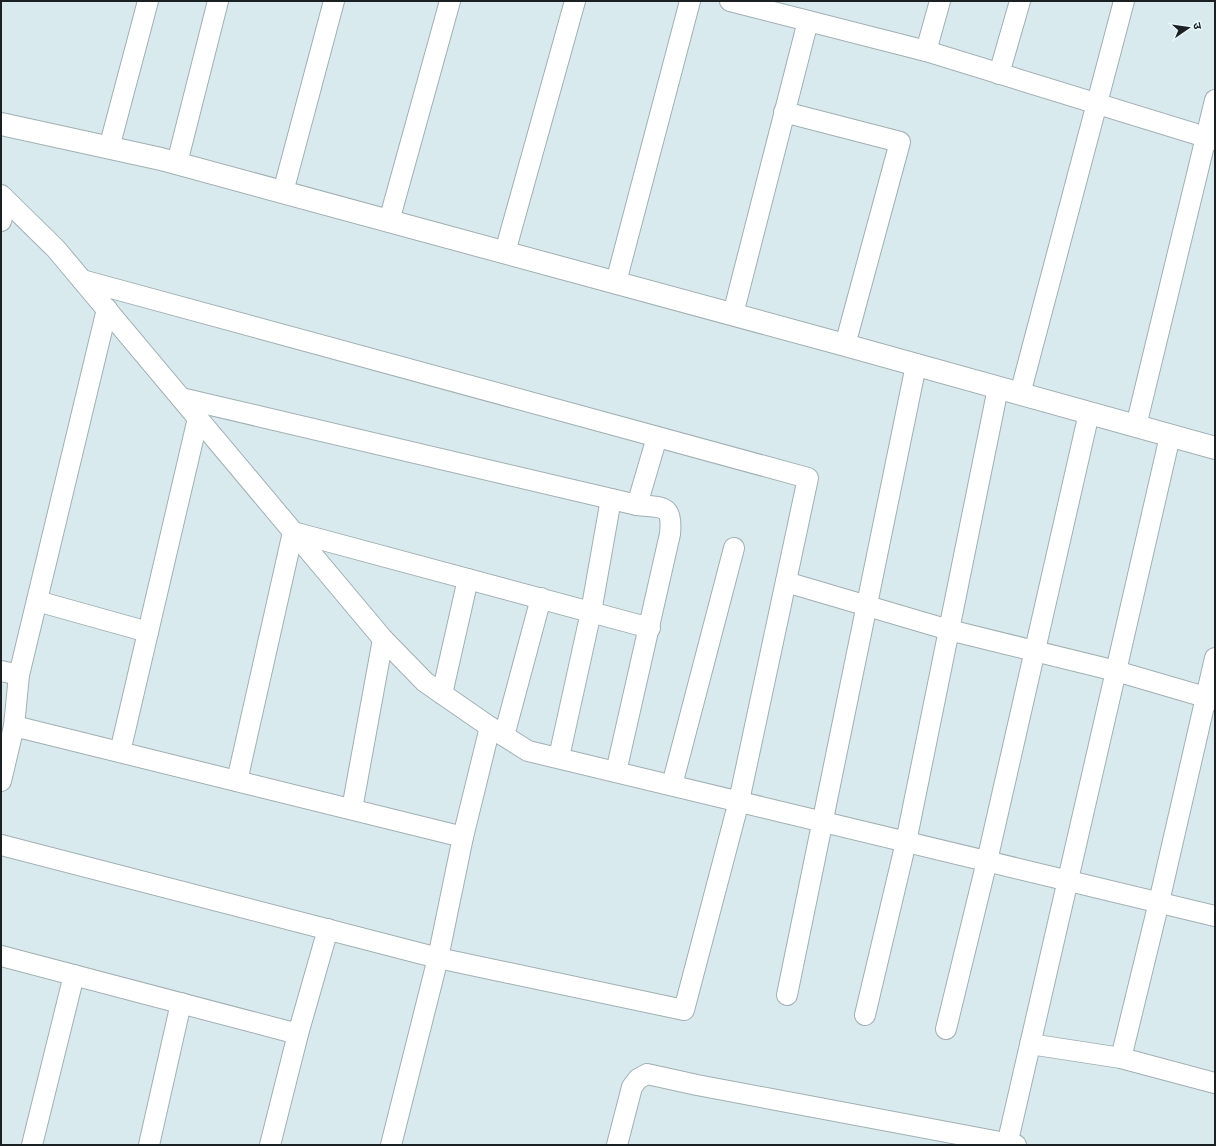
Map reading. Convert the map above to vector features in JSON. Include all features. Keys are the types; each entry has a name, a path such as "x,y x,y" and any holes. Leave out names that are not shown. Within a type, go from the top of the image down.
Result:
{"street":[{"path":"109,148 148,1"},
{"path":"177,163 218,1"},
{"path":"283,192 334,1"},
{"path":"389,221 450,1"},
{"path":"506,252 575,1"},
{"path":"616,282 690,1"},
{"path":"730,1 926,51 1210,138"},
{"path":"926,51 940,1"},
{"path":"999,74 1020,1"},
{"path":"1020,394 1124,1"},
{"path":"733,314 808,21"},
{"path":"1136,426 1210,138 1215,100"},
{"path":"784,112 900,142 845,344"},
{"path":"1,124 177,163 845,344 1215,448"},
{"path":"1,221 4,198"},
{"path":"4,198 56,249 383,639 425,682 528,751 559,757 1215,916"},
{"path":"1,845 438,958 684,1010 739,801 808,478 82,280"},
{"path":"1,781 14,726 10,673 37,601 107,309"},
{"path":"787,995 916,364"},
{"path":"865,1015 906,842 998,388"},
{"path":"181,398 637,505 664,509 669,512 672,519 650,628 616,772"},
{"path":"946,1029 987,861 1089,413"},
{"path":"120,752 198,418"},
{"path":"616,1145 632,1087 638,1079 647,1074 697,1086 1010,1144 1030,1044 1170,436"},
{"path":"637,505 657,437"},
{"path":"559,757 590,612 611,499"},
{"path":"293,532 650,628"},
{"path":"237,781 293,532"},
{"path":"672,785 734,548"},
{"path":"442,694 468,579"},
{"path":"786,582 949,630 1116,671 1210,699"},
{"path":"391,1145 438,958 463,837 541,598"},
{"path":"37,601 148,632"},
{"path":"352,809 383,639"},
{"path":"1121,1058 1210,699 1215,658"},
{"path":"14,726 463,837"},
{"path":"270,1145 298,1034 328,929"},
{"path":"1,956 298,1034"},
{"path":"32,1145 74,975"},
{"path":"149,1145 181,1003"},
{"path":"1030,1044 1121,1058 1215,1082"}]}
